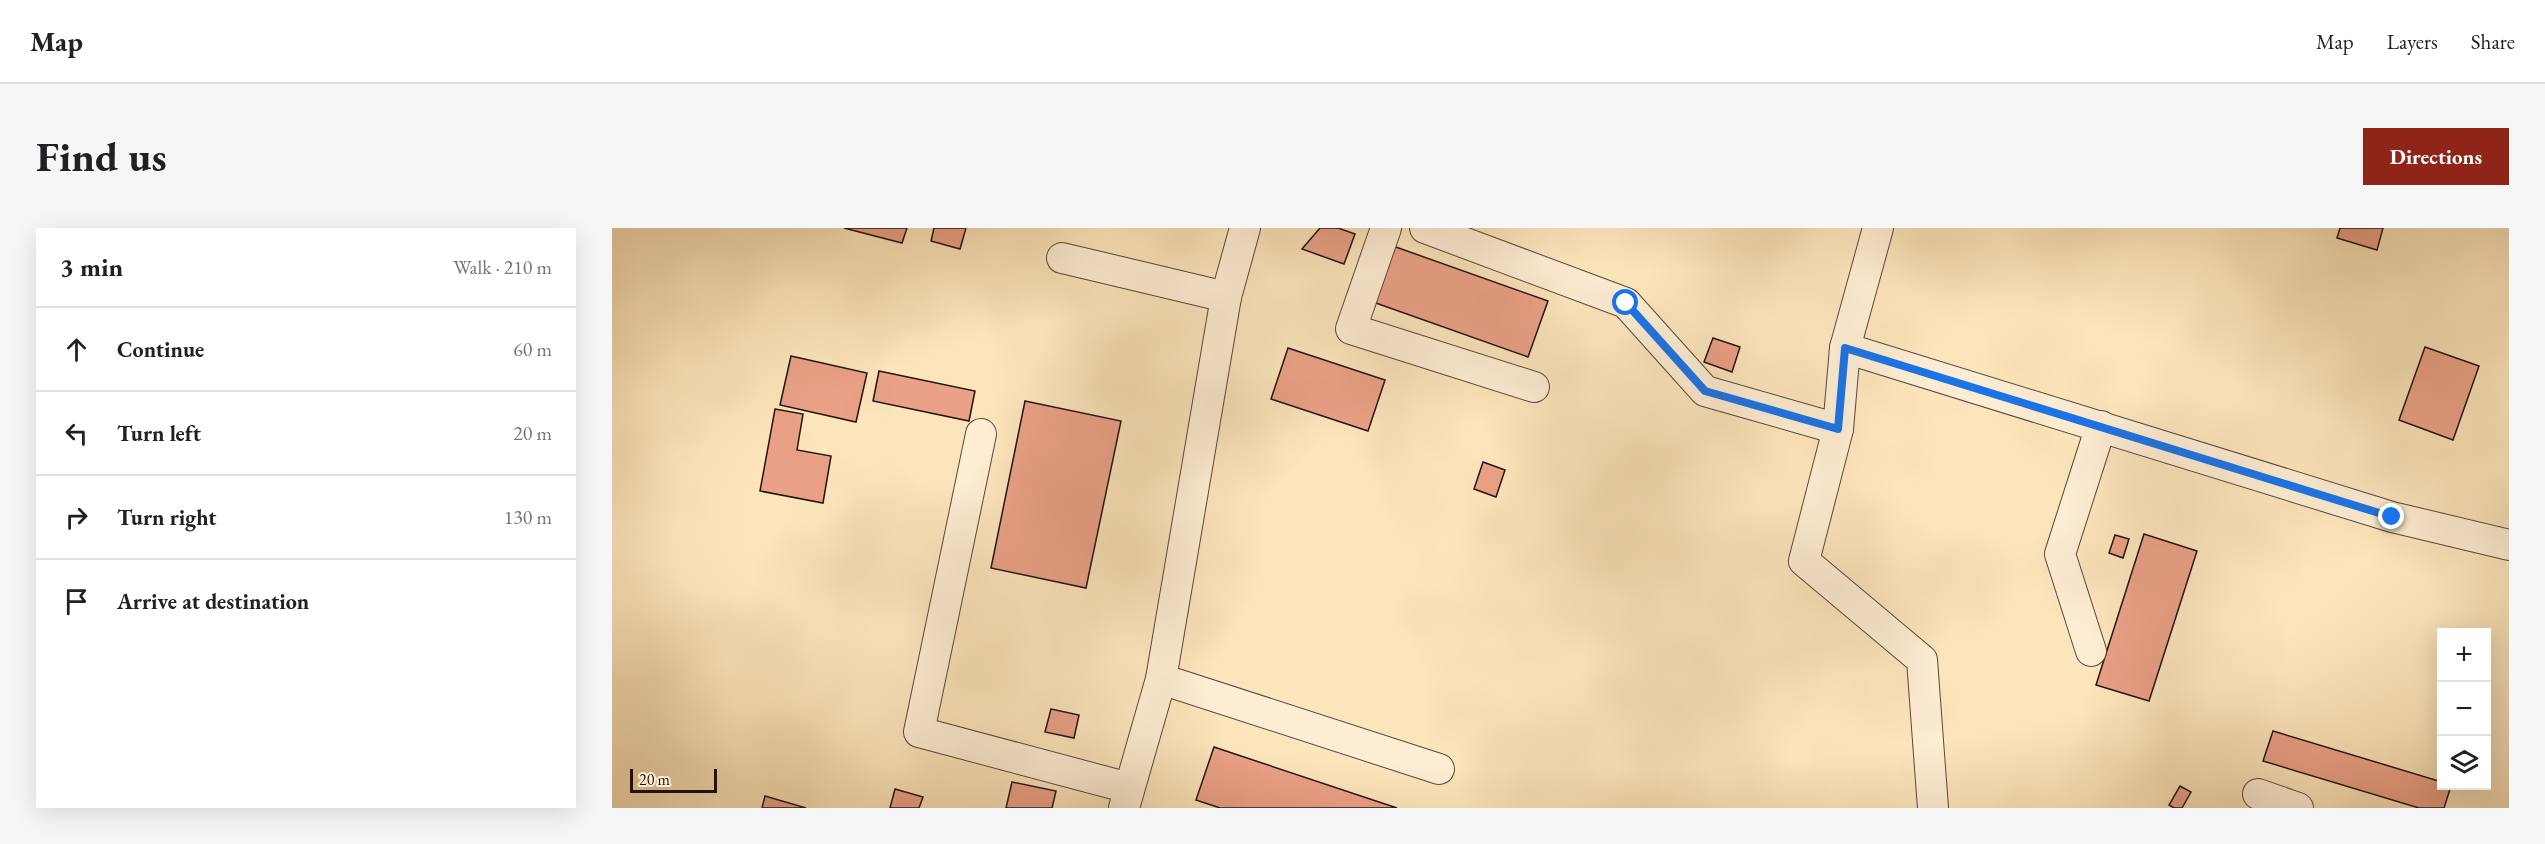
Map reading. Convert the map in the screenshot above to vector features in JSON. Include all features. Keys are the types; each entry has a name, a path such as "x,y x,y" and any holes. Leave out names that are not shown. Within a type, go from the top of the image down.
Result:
{"lane":[{"path":"981,434 919,732 1127,798 1161,679 1226,297 1245,228"},
{"path":"1386,228 1351,329 1534,387"},
{"path":"1425,228 1626,303 1705,391 1838,429"},
{"path":"1878,228 1845,348 1838,429 1804,561 1922,660 1933,808"},
{"path":"1062,258 1226,297"},
{"path":"1845,348 2392,517 2509,545"},
{"path":"2091,651 2060,554 2101,426"},
{"path":"1161,679 1439,769"},
{"path":"2258,794 2298,808"}],"building":[{"path":"844,228 907,228 902,243"},
{"path":"934,228 966,228 960,249 931,241"},
{"path":"1320,228 1338,228 1355,234 1344,264 1302,249"},
{"path":"2340,228 2383,228 2377,250 2337,238"},
{"path":"1393,246 1548,301 1528,357 1373,302"},
{"path":"1713,338 1740,347 1732,372 1704,362"},
{"path":"2425,347 2479,366 2453,440 2399,420"},
{"path":"1288,348 1385,380 1368,431 1271,399"},
{"path":"791,356 867,373 856,422 780,405"},
{"path":"879,371 975,391 969,421 873,401"},
{"path":"1025,401 1121,421 1086,588 991,568"},
{"path":"775,409 803,414 797,450 831,456 823,503 760,491"},
{"path":"1483,462 1505,470 1496,497 1474,489"},
{"path":"2144,534 2197,551 2149,701 2096,685"},
{"path":"2115,535 2129,539 2123,558 2109,553"},
{"path":"1051,709 1079,715 1074,738 1045,732"},
{"path":"2273,731 2437,780 2437,790 2450,790 2444,808 2419,808 2263,761"},
{"path":"1214,747 1397,808 1220,808 1196,800"},
{"path":"1012,782 1056,791 1052,808 1006,808"},
{"path":"2180,786 2191,792 2182,808 2174,808 2169,805"},
{"path":"895,789 923,797 919,808 890,808"},
{"path":"765,796 806,808 762,808"}],"route":[{"path":"1626,303 1705,391 1838,429 1845,348 2392,517"}]}
